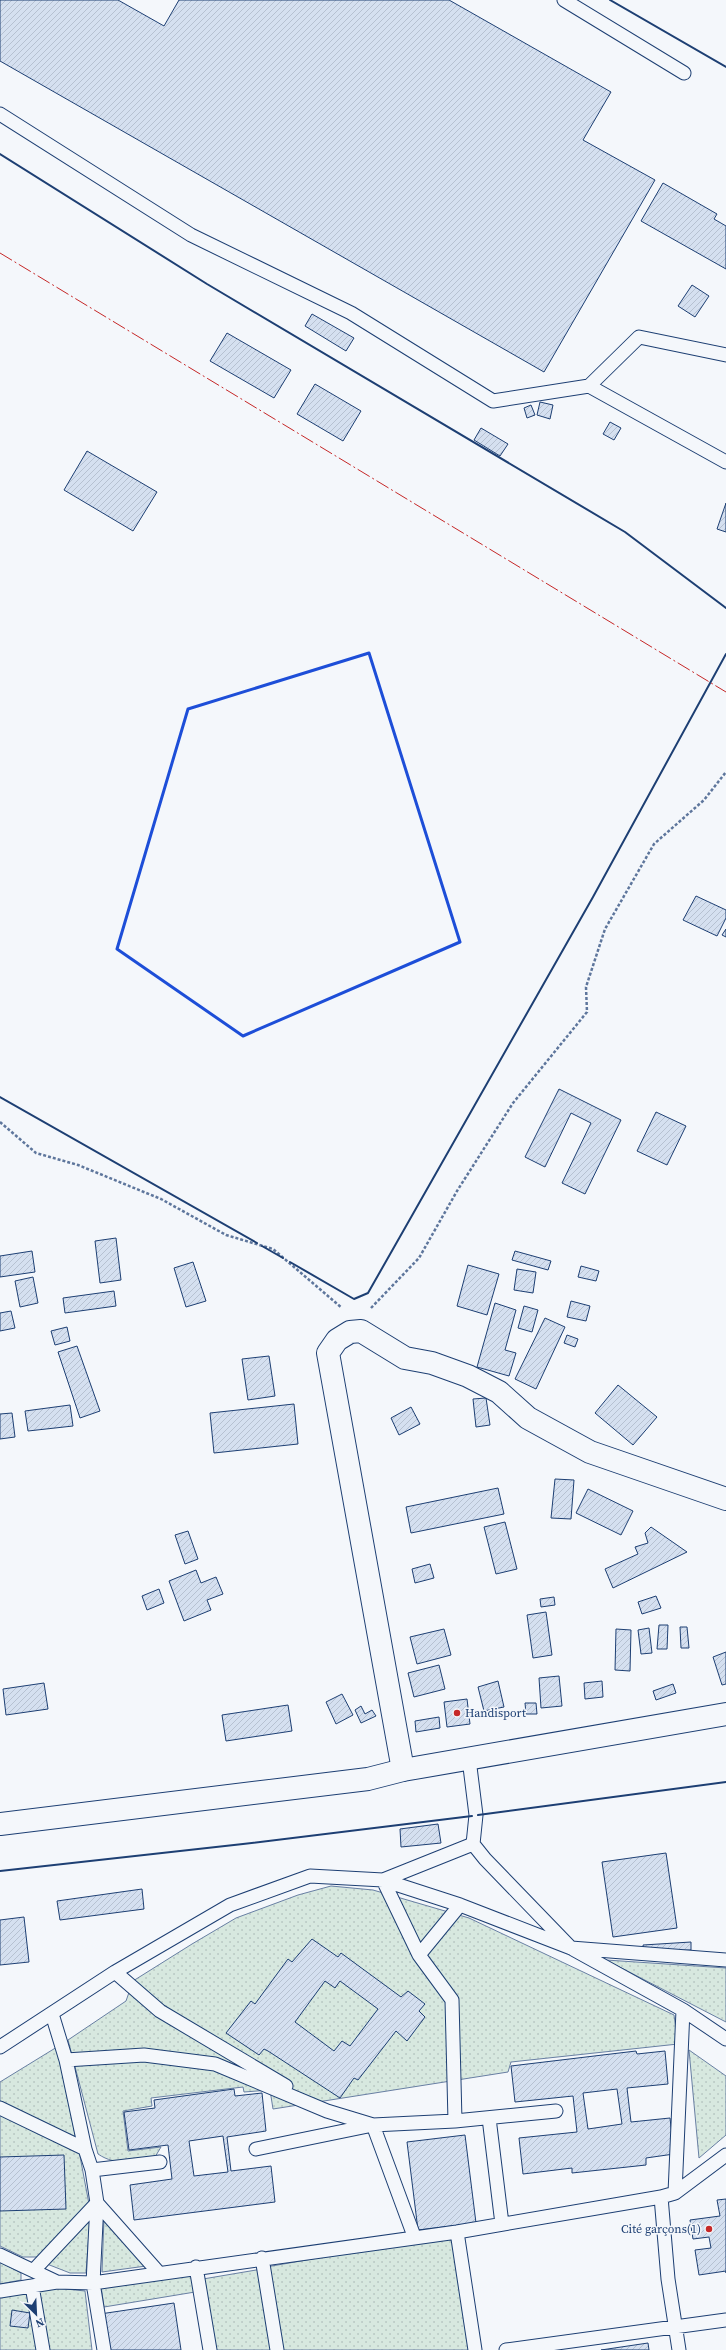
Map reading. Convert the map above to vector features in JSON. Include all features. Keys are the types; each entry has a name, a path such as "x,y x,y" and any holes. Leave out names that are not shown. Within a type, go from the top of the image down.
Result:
{"street":[{"path":"403,1770 328,1353 337,1340 354,1327 405,1358 432,1363 468,1376 499,1392 528,1418 590,1452 726,1498"},
{"path":"0,1824 368,1779 403,1770 726,1714"}],"lane":[{"path":"564,0 684,73"},
{"path":"0,114 191,235 351,314 493,401 589,386 639,337 726,355"},
{"path":"589,386 726,462"},
{"path":"469,1759 476,1816 474,1844 485,1859 571,1948 726,1960"},
{"path":"383,1880 474,1844"},
{"path":"0,2047 116,1972 230,1905 310,1876 383,1880 460,1905 571,1948 683,2010 726,2039"},
{"path":"383,1880 419,1955 452,2000 455,2121"},
{"path":"419,1955 460,1905"},
{"path":"116,1972 160,2011 327,2111"},
{"path":"675,2193 683,2010"},
{"path":"52,2014 66,2060 85,2149 92,2170 97,2203 93,2283 104,2350"},
{"path":"66,2060 144,2055 215,2064 327,2111 373,2125"},
{"path":"0,2108 85,2149"},
{"path":"256,2149 373,2125 455,2121 556,2111"},
{"path":"489,2118 502,2224"},
{"path":"373,2125 414,2236"},
{"path":"0,2291 57,2282 93,2283 414,2236 457,2232 661,2197 675,2193 726,2155"},
{"path":"92,2170 160,2162"},
{"path":"661,2197 668,2279 679,2350"},
{"path":"34,2270 97,2203"},
{"path":"97,2203 159,2273"},
{"path":"457,2232 475,2350"},
{"path":"0,2255 57,2282"},
{"path":"262,2258 277,2350"},
{"path":"196,2268 210,2350"},
{"path":"32,2286 43,2350"},
{"path":"506,2350 726,2320"}],"path":[{"path":"0,1122 36,1153 85,1167 161,1199 226,1235 273,1249 354,1327 419,1258 457,1191 513,1103 587,1012 586,987 605,929 654,844 704,800 726,772"}],"highlighted area":[{"path":"369,653 460,942 243,1036 117,949 188,709"}],"shaded area":[{"path":"331,1886 373,1890 469,1918 674,2015 678,2044 511,2062 508,2072 273,2109 270,2090 244,2092 243,2087 151,2098 152,2106 123,2111 128,2151 161,2147 155,2157 126,2162 105,2158 98,2154 68,2040 126,2001 133,1981 236,1918 298,1895"},
{"path":"606,1960 726,1968 726,2022"},
{"path":"57,2047 76,2139 0,2101 0,2082"},
{"path":"689,2050 726,2076 726,2135 699,2158"},
{"path":"0,2110 79,2151 89,2204 38,2257 23,2257 0,2246"},
{"path":"90,2218 86,2273 70,2273 47,2264"},
{"path":"104,2218 146,2266 102,2272"},
{"path":"451,2235 471,2350 280,2350 266,2267"},
{"path":"0,2262 21,2273 21,2280 0,2284"},
{"path":"262,2269 274,2350 214,2350 203,2279"},
{"path":"192,2271 195,2292 104,2307 101,2286"},
{"path":"56,2288 85,2291 92,2350 48,2350 38,2290"},
{"path":"27,2291 38,2350 0,2350 0,2296"}],"building":[{"path":"0,0 118,0 164,26 179,0 449,0 611,92 583,140 655,180 544,372 0,61"},
{"path":"663,183 717,214 714,219 726,226 726,269 641,221"},
{"path":"692,285 709,296 695,317 678,306"},
{"path":"312,314 354,338 346,351 305,326"},
{"path":"227,333 291,370 274,398 210,361"},
{"path":"315,384 361,411 343,441 297,414"},
{"path":"540,402 553,405 550,419 537,415"},
{"path":"531,405 535,415 527,418 524,408"},
{"path":"610,422 621,428 614,440 603,434"},
{"path":"481,428 508,444 500,456 474,440"},
{"path":"87,451 157,492 133,531 64,490"},
{"path":"726,503 726,532 717,529"},
{"path":"696,896 726,910 726,918 717,936 683,920"},
{"path":"726,929 726,937 722,935"},
{"path":"559,1089 621,1120 585,1194 562,1183 591,1123 571,1113 545,1167 525,1157"},
{"path":"656,1112 686,1126 667,1165 637,1151"},
{"path":"116,1238 121,1280 100,1283 95,1241"},
{"path":"32,1251 35,1272 0,1277 0,1256"},
{"path":"515,1251 551,1261 548,1270 512,1260"},
{"path":"193,1262 206,1301 186,1307 174,1268"},
{"path":"468,1265 499,1274 487,1315 457,1306"},
{"path":"581,1266 599,1271 596,1281 578,1277"},
{"path":"517,1269 536,1272 533,1293 514,1290"},
{"path":"33,1277 38,1303 20,1307 15,1281"},
{"path":"114,1291 116,1306 65,1313 63,1298"},
{"path":"571,1301 590,1306 586,1321 567,1317"},
{"path":"495,1303 516,1310 505,1350 516,1353 509,1376 477,1367"},
{"path":"524,1306 538,1310 532,1332 518,1328"},
{"path":"11,1311 15,1328 0,1331 0,1313"},
{"path":"545,1318 565,1327 536,1389 515,1379"},
{"path":"67,1327 70,1341 55,1345 51,1331"},
{"path":"567,1335 578,1339 575,1347 564,1343"},
{"path":"77,1346 100,1411 80,1418 58,1352"},
{"path":"269,1356 275,1396 248,1400 242,1359"},
{"path":"618,1385 657,1417 633,1445 595,1413"},
{"path":"486,1398 490,1425 476,1427 473,1399"},
{"path":"294,1404 298,1444 214,1453 210,1413"},
{"path":"70,1405 73,1426 28,1431 25,1411"},
{"path":"411,1407 420,1424 399,1435 391,1418"},
{"path":"12,1413 15,1437 0,1439 0,1414"},
{"path":"555,1479 574,1480 571,1519 551,1518"},
{"path":"498,1488 504,1514 411,1533 406,1507"},
{"path":"588,1489 633,1511 621,1535 576,1513"},
{"path":"505,1522 517,1569 496,1574 484,1527"},
{"path":"651,1527 687,1552 613,1588 605,1569 638,1554 635,1547 648,1543 645,1533"},
{"path":"188,1531 198,1559 185,1564 175,1535"},
{"path":"430,1564 434,1578 415,1583 412,1569"},
{"path":"196,1570 201,1583 216,1577 223,1594 207,1600 211,1610 184,1621 169,1581"},
{"path":"159,1589 164,1603 147,1610 142,1596"},
{"path":"656,1596 661,1608 642,1614 638,1602"},
{"path":"554,1597 555,1605 541,1607 540,1599"},
{"path":"546,1612 552,1655 533,1658 527,1615"},
{"path":"659,1625 668,1625 667,1649 657,1649"},
{"path":"680,1627 687,1627 689,1648 681,1648"},
{"path":"649,1628 652,1653 641,1654 638,1630"},
{"path":"444,1629 451,1655 417,1664 410,1637"},
{"path":"616,1629 631,1630 630,1671 615,1670"},
{"path":"726,1652 726,1684 722,1685 713,1657"},
{"path":"439,1665 445,1689 414,1697 408,1673"},
{"path":"559,1676 562,1706 541,1708 539,1678"},
{"path":"498,1681 504,1707 484,1711 478,1687"},
{"path":"602,1681 603,1697 585,1699 584,1683"},
{"path":"44,1683 48,1709 6,1715 3,1689"},
{"path":"673,1684 676,1693 656,1700 653,1691"},
{"path":"342,1694 353,1715 336,1724 326,1702"},
{"name":"Handisport","path":"467,1699 470,1724 447,1727 444,1702"},
{"path":"525,1703 536,1703 537,1714 526,1714"},
{"path":"288,1705 292,1731 226,1741 222,1715"},
{"path":"361,1706 365,1714 372,1710 376,1716 361,1723 355,1710"},
{"path":"439,1717 440,1728 416,1732 415,1721"},
{"path":"438,1824 441,1843 401,1847 400,1829"},
{"path":"666,1853 677,1928 613,1937 602,1862"},
{"path":"142,1889 144,1909 60,1920 57,1901"},
{"path":"24,1917 29,1962 0,1965 0,1920"},
{"path":"312,1939 338,1957 341,1953 401,1997 408,1991 425,2004 419,2011 425,2017 407,2041 396,2031 358,2080 354,2078 340,2098 268,2051 264,2049 259,2055 226,2033 251,2001 255,2004 288,1959 292,1962","holes":["325,1981 335,1988 340,1981 378,2009 350,2046 342,2041 334,2051 295,2022"]},
{"path":"691,1942 691,1950 644,1952 643,1945"},
{"path":"636,2051 637,2054 665,2051 668,2084 627,2088 631,2122 670,2118 674,2154 646,2158 646,2165 572,2173 572,2168 523,2174 519,2138 577,2132 573,2096 515,2102 511,2066","holes":["617,2089 622,2124 588,2129 583,2093"]},
{"path":"234,2089 235,2096 262,2093 266,2131 227,2137 231,2171 271,2166 275,2202 134,2220 130,2185 172,2179 168,2145 129,2150 124,2112 155,2108 154,2100","holes":["223,2136 228,2172 194,2176 189,2141"]},
{"path":"465,2135 476,2223 418,2230 407,2142"},
{"path":"64,2155 66,2209 0,2211 0,2157"},
{"name":"Cité garçons(1)","path":"726,2199 726,2271 699,2275 695,2250 711,2248 709,2237 693,2239 690,2220 720,2216 717,2200"},
{"path":"174,2303 181,2350 105,2350 100,2314"},
{"path":"12,2310 30,2313 28,2328 10,2326"},
{"path":"648,2343 649,2350 601,2350"}],"wall":[{"path":"610,0 726,67"},
{"path":"0,154 207,284 625,532 726,608"},
{"path":"290,1262 354,1299 368,1293 593,897 726,654"},
{"path":"0,1097 257,1243"},
{"path":"262,1246 283,1258"},
{"path":"478,1815 726,1782"},
{"path":"0,1871 243,1844 472,1816"}],"power":[{"path":"0,253 726,692"}],"place":[{"name":"Handisport","path":"457,1713"},
{"name":"Cité garçons(1)","path":"709,2229"}]}
